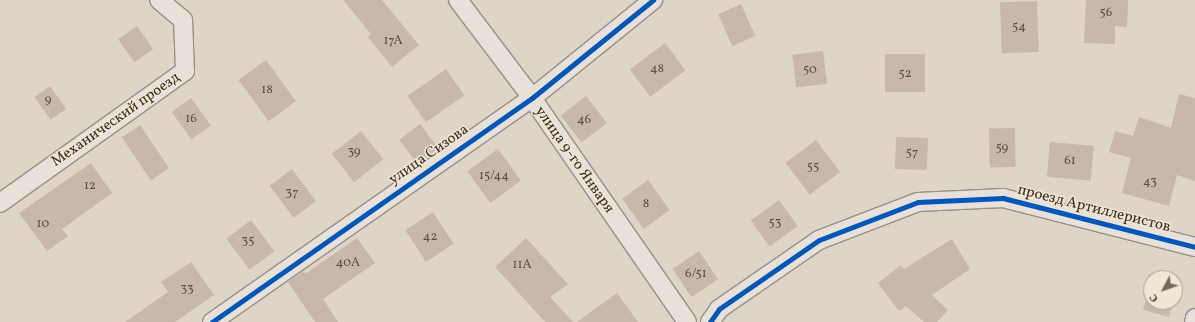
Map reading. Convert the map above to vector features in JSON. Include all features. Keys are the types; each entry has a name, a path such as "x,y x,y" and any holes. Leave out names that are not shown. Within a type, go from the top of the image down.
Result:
{"street":[{"name":"Механический проезд","path":"0,203 185,71 183,20 160,0"},
{"name":"улица 9-го Января","path":"458,0 532,98 687,322"},
{"name":"улица Сизова","path":"212,322 532,98 653,0"},
{"name":"проезд Артиллеристов","path":"710,322 718,309 819,240 918,202 1003,198 1195,247"},
{"path":"1194,322 1195,318"}],"building":[{"path":"343,0 382,0 419,45 392,67 368,37 371,34"},
{"path":"1086,0 1128,0 1127,27 1115,26 1115,44 1084,43"},
{"path":"1037,1 1039,52 1002,53 1000,2"},
{"path":"741,4 755,36 732,46 718,14"},
{"path":"137,26 153,49 134,62 118,39"},
{"path":"665,43 685,70 650,97 630,69"},
{"path":"823,51 827,84 796,88 792,55"},
{"path":"885,54 925,54 925,92 885,92"},
{"path":"266,60 296,101 268,121 238,80"},
{"path":"446,69 464,95 426,122 407,96"},
{"path":"50,86 66,109 50,120 34,97"},
{"path":"1179,94 1195,98 1195,181 1177,175 1169,206 1122,193 1131,158 1109,152 1115,131 1133,136 1139,117 1171,128"},
{"path":"586,96 607,123 582,142 561,116"},
{"path":"191,98 211,126 192,140 172,112"},
{"path":"420,124 438,148 417,164 399,140"},
{"path":"140,125 169,168 151,180 122,137"},
{"path":"989,128 1015,128 1016,167 990,167"},
{"path":"361,131 383,159 354,182 332,154"},
{"path":"896,137 928,138 927,170 895,169"},
{"path":"816,140 840,172 810,195 786,163"},
{"path":"1050,142 1094,146 1091,181 1047,177"},
{"path":"498,149 521,181 490,203 467,171"},
{"path":"91,163 112,193 62,229 68,236 47,251 19,213"},
{"path":"292,169 316,201 294,218 270,186"},
{"path":"648,180 670,210 644,229 622,199"},
{"path":"779,200 798,226 769,246 751,221"},
{"path":"433,212 454,244 426,262 405,230"},
{"path":"251,220 274,251 250,270 226,239"},
{"path":"357,238 375,263 323,299 338,322 315,322 288,282 304,271 305,274"},
{"path":"526,238 568,284 550,297 573,322 545,322 495,267"},
{"path":"952,239 970,269 932,295 948,310 937,322 924,322 906,306 899,311 878,283 901,265 904,269"},
{"path":"699,251 718,279 691,297 672,269"},
{"path":"191,262 214,295 175,322 125,322 168,292 161,282"},
{"path":"617,293 638,322 577,322"},
{"path":"1143,310 1171,310 1169,317"}],"cycle path":[{"path":"212,322 532,98 653,0"},
{"path":"710,322 719,309 819,240 918,202 1003,198 1195,247"}]}
